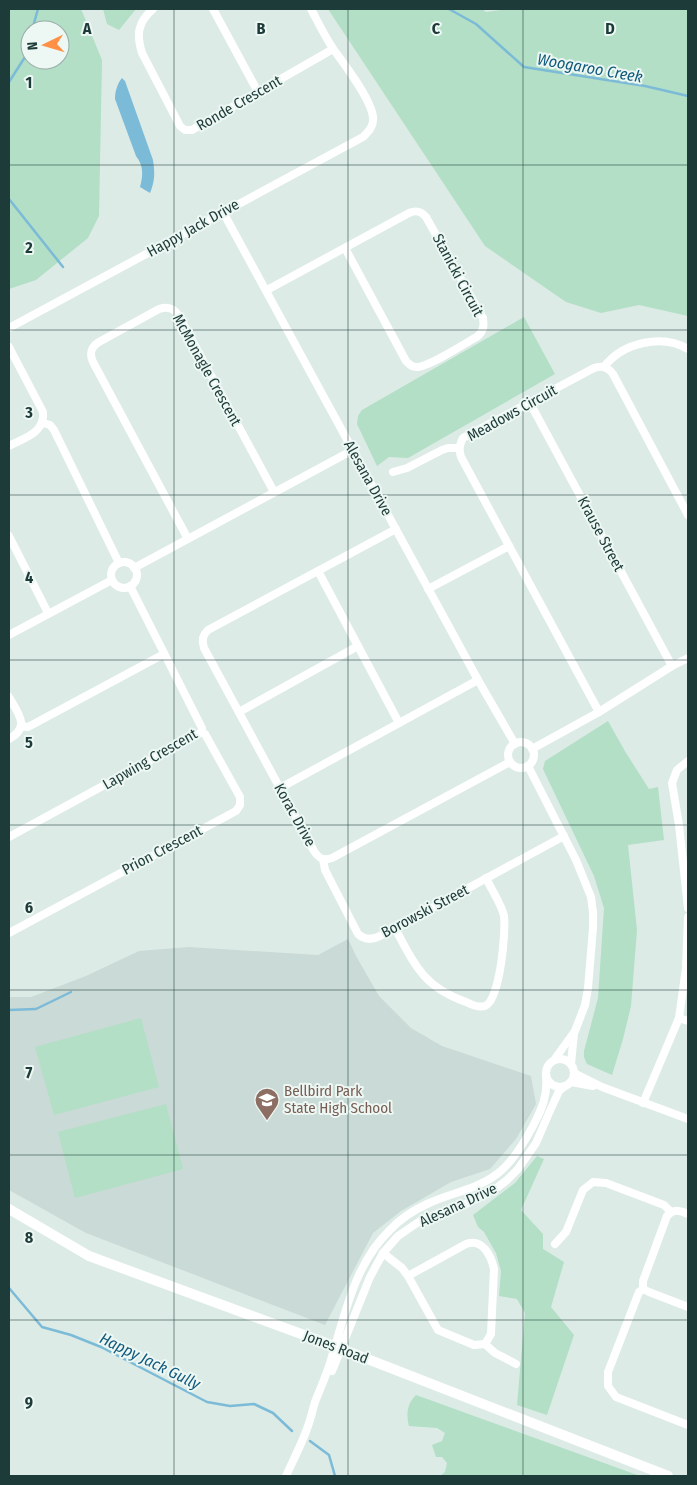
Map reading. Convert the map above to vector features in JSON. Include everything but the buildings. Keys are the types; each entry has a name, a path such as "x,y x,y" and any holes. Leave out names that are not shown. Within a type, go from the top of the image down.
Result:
{"street":[{"name":"Ronde Crescent","path":"153,9 144,17 139,30 138,41 142,53 180,126 185,130 192,130 334,48"},
{"path":"212,9 258,92"},
{"path":"311,9 334,48"},
{"name":"Happy Jack Drive","path":"9,328 363,137 371,129 373,122 371,108 351,71 334,48"},
{"name":"Stanicki Circuit","path":"267,290 409,213 418,211 423,213 483,318 484,328 482,333 424,366 414,367 410,365 406,361 345,248"},
{"name":"Alesana Drive","path":"224,212 428,589 515,744"},
{"name":"McMonagle Crescent","path":"188,539 92,359 92,349 99,342 159,309 169,307 179,316 274,492"},
{"name":"Meadows Circuit","path":"599,712 461,457 460,443 463,438 594,368 604,367 611,359 632,347 649,341 668,341 688,349"},
{"path":"9,347 43,412 43,423 36,431 9,446"},
{"path":"604,367 610,369 613,374 688,515"},
{"name":"Krause Street","path":"530,403 672,666"},
{"path":"43,423 50,425 54,430 119,563"},
{"path":"393,472 406,468 442,450 459,448"},
{"path":"134,568 353,450"},
{"path":"396,529 318,571 399,723"},
{"path":"9,536 48,613"},
{"path":"428,589 508,546"},
{"path":"119,563 127,563 134,568 135,580 126,588 118,586 112,580 111,572 119,563"},
{"name":"Korac Drive","path":"318,571 208,630 202,640 204,648 318,857 323,860 332,858 510,762"},
{"path":"9,635 112,580"},
{"name":"Lapwing Crescent","path":"9,837 202,732 202,728 130,586"},
{"path":"239,712 358,646"},
{"path":"21,726 28,727 164,654"},
{"path":"532,749 599,712 688,658"},
{"path":"280,788 478,680"},
{"path":"9,698 21,719 21,726 18,732 9,739"},
{"name":"Prion Crescent","path":"9,933 236,811 240,805 240,797 205,734 202,732"},
{"path":"518,742 526,743 532,749 533,760 524,768 516,767 508,758 509,750 515,744 518,742"},
{"path":"688,761 677,770 672,782 679,825 688,908"},
{"path":"528,766 584,877 591,897 593,928 588,988 585,1005 575,1031 571,1064 574,1073 571,1082 564,1087 554,1086 546,1076 547,1066 554,1060 575,1031"},
{"path":"679,825 688,824"},
{"name":"Borowski Street","path":"323,860 325,870 358,934 363,939 371,940 564,836"},
{"path":"395,928 416,966 434,986 451,997 478,1007 484,1007 490,1003 500,978 504,923 503,912 486,878"},
{"path":"643,1102 679,1018 686,968 688,917"},
{"path":"679,1018 688,1021"},
{"path":"554,1060 562,1059 571,1064"},
{"path":"574,1073 602,1087 688,1119"},
{"name":"Alesana Drive","path":"338,1347 360,1272 370,1252 390,1228 413,1212 428,1203 458,1194 498,1174 509,1163 530,1133 542,1110 546,1096 546,1076"},
{"path":"571,1082 602,1087"},
{"name":"Alesana Drive","path":"338,1347 383,1253 398,1236 420,1221 464,1205 498,1187 507,1180 536,1143 559,1091 564,1087"},
{"path":"555,1244 566,1232 583,1190 593,1182 606,1183 664,1205 671,1212"},
{"name":"Jones Road","path":"9,1208 89,1256 338,1347 668,1476"},
{"path":"688,1214 678,1210 671,1212 667,1216 643,1281 643,1289 639,1292 608,1372 608,1386 616,1397 688,1425"},
{"path":"408,1276 466,1244 474,1242 480,1244 493,1263 494,1269 491,1334 485,1344"},
{"path":"383,1253 402,1268 408,1276 438,1330 474,1345 485,1344 495,1353 516,1364"},
{"path":"643,1289 688,1307"},
{"path":"286,1476 338,1347"}],"shaded area":[{"name":"Bellbird Park State High School","path":"348,939 379,996 411,1028 442,1046 531,1076 536,1104 516,1139 490,1169 451,1182 401,1211 373,1233 325,1325 86,1233 9,1190 9,997 31,997 86,976 139,951 189,947 318,955"}],"green space":[{"path":"9,9 81,9 102,60 99,216 88,238 36,280 9,289"},
{"path":"103,9 136,9 119,30 107,24"},
{"path":"328,9 482,9 486,12 509,9 688,9 688,316 639,305 601,313 566,302 485,246"},
{"path":"524,317 555,374 408,458 389,457 377,466 357,424 358,416 362,410"},
{"path":"608,721 649,789 658,787 664,840 628,845 637,930 631,1006 612,1075 587,1064 584,1057 598,998 604,908 594,876 543,769 545,761"},
{"path":"141,1018 159,1087 54,1115 35,1047"},
{"path":"166,1104 183,1169 75,1198 58,1132"},
{"path":"537,1156 544,1159 521,1210 543,1234 543,1249 564,1262 551,1307 574,1335 547,1415 517,1405 525,1313 517,1299 499,1296 501,1271 496,1253 484,1232 478,1227 473,1215 515,1183"},
{"path":"416,1395 640,1476 440,1476 445,1472 447,1463 442,1457 436,1457 432,1445 442,1441 445,1433 437,1428 409,1426 408,1409"}],"water":[{"path":"122,78 125,81 153,160 154,177 150,193 140,187 142,167 136,156 115,99 117,88"}],"waterway":[{"name":"Happy Jack Gully","path":"35,20 38,9"},
{"name":"Woogaroo Creek","path":"449,9 476,24 524,67 645,86 688,96"},
{"name":"Happy Jack Gully","path":"9,82 20,65"},
{"path":"9,199 63,267"},
{"path":"9,1010 36,1009 71,992"},
{"name":"Happy Jack Gully","path":"9,1288 42,1327 71,1335 101,1347 207,1402 230,1406 254,1404 273,1413 292,1431"},
{"name":"Happy Jack Gully","path":"310,1441 329,1455 335,1476"}],"place":[{"name":"Bellbird Park State High School","path":"267,1121"}]}
